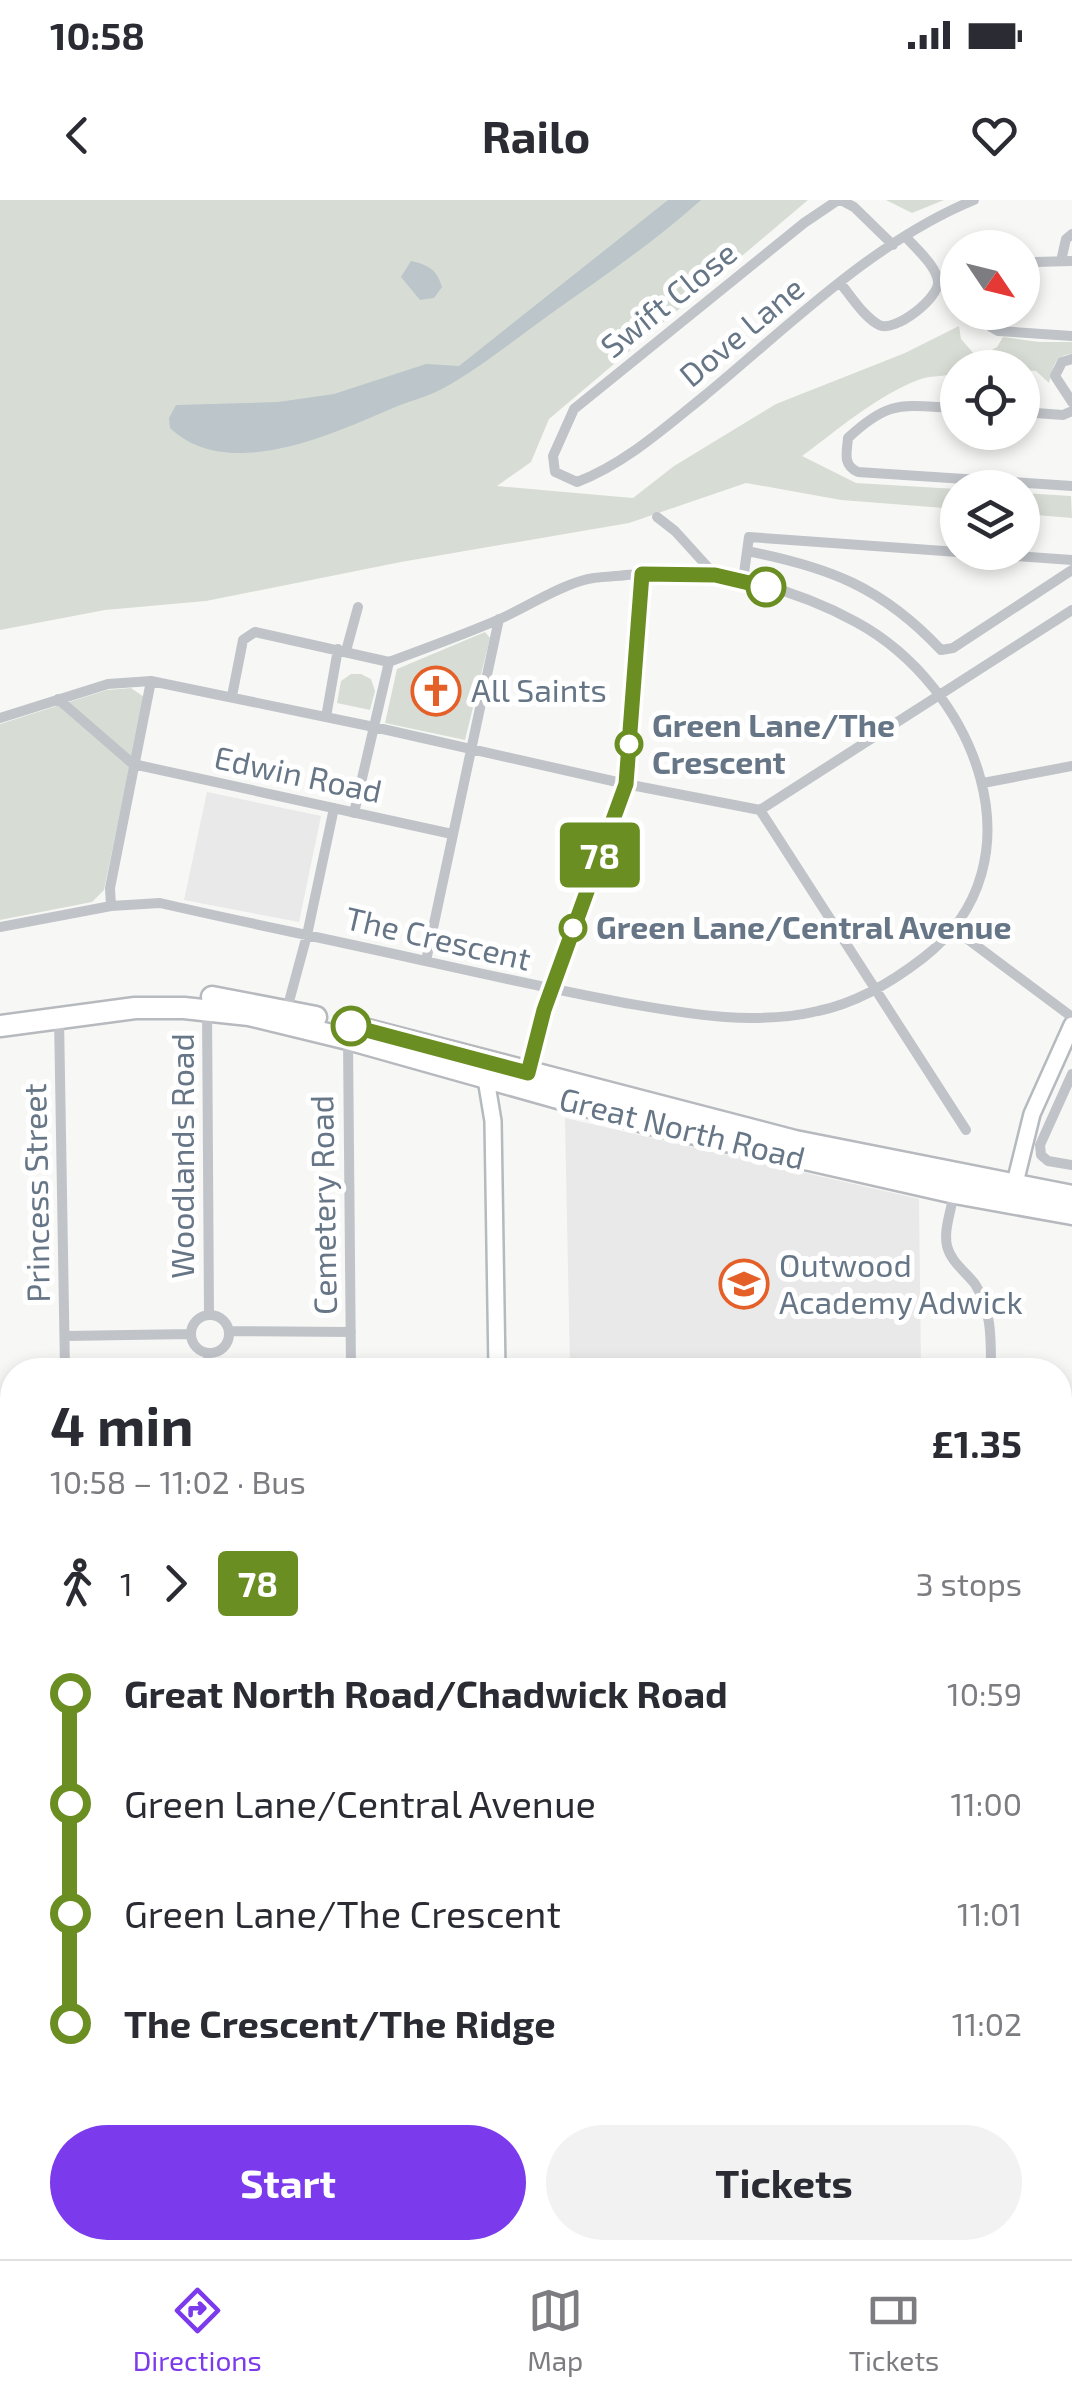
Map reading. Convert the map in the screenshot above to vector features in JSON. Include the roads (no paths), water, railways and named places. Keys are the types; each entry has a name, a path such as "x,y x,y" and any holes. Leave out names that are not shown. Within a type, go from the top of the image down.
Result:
{"highway":[{"name":"Great North Road","path":"0,1013 135,996 286,1009 795,1141 972,1178 1072,1214"},
{"name":"Great North Road","path":"0,1026 59,1016 208,1003 348,1038 647,1123 955,1193 1072,1196"}],"street":[{"name":"Swift Close","path":"553,456 574,409 804,222 839,200 854,207 893,245"},
{"name":"Dove Lane","path":"553,456 555,472 563,478 577,482 597,474 678,418 840,284 905,236 932,218 974,200"},
{"path":"1040,262 1066,261 1066,239 1072,234"},
{"path":"840,284 879,325 899,326 936,291 938,282 935,272 905,236"},
{"path":"997,330 1072,336"},
{"path":"1072,360 1062,362 1054,376 1072,402"},
{"path":"940,407 898,405 864,423 848,438 846,460 851,469 1072,486"},
{"path":"1040,414 1063,416 1072,411"},
{"path":"657,517 715,575"},
{"path":"744,580 749,537 940,551"},
{"path":"747,551 844,576 918,626 941,650 952,648 1072,570"},
{"path":"1040,558 1072,560"},
{"path":"493,1121 510,1086 528,1073 551,990 626,784 642,574"},
{"name":"The Crescent","path":"0,927 111,906 160,904 551,990 696,1016 744,1019 816,1012 846,1004 904,972 954,929 969,905 986,861 988,834 983,783 972,753 938,696 916,670 858,623 815,602 715,575 642,574 585,580 389,662"},
{"path":"326,716 342,650 358,607"},
{"path":"0,718 108,684 151,681 760,810 1072,610"},
{"path":"426,961 499,619"},
{"path":"232,696 243,640 255,632 389,662 354,813"},
{"path":"111,906 110,888 151,681"},
{"path":"58,699 134,764"},
{"name":"Edwin Road","path":"134,764 452,834"},
{"path":"983,783 1072,766"},
{"path":"286,1009 307,935 334,808"},
{"path":"760,810 966,1130"},
{"path":"954,929 1072,1017"},
{"name":"Woodlands Road","path":"208,1003 209,1315"},
{"name":"Princess Street","path":"59,1016 65,1358"},
{"path":"1012,1194 1036,1104 1072,1025"},
{"name":"Cemetery Road","path":"348,1038 351,1358"},
{"path":"1072,1074 1040,1145 1041,1155 1048,1161 1072,1165"},
{"path":"486,1079 493,1121 497,1358"},
{"path":"946,1173 955,1193 947,1248 954,1262 972,1280 988,1311 990,1358"},
{"path":"955,1193 972,1178"},
{"path":"190,1334 197,1319 209,1315 220,1318 229,1332"},
{"path":"229,1332 351,1332"},
{"path":"190,1334 198,1349 208,1353 223,1347 229,1332"},
{"path":"64,1336 190,1334"},
{"path":"208,1353 208,1358"}],"place":[{"name":"All Saints","path":"436,691"},
{"name":"Green Lane/The Crescent","path":"629,744"},
{"name":"Green Lane/Central Avenue","path":"573,928"},
{"name":"Outwood Academy Adwick","path":"744,1284"}]}
